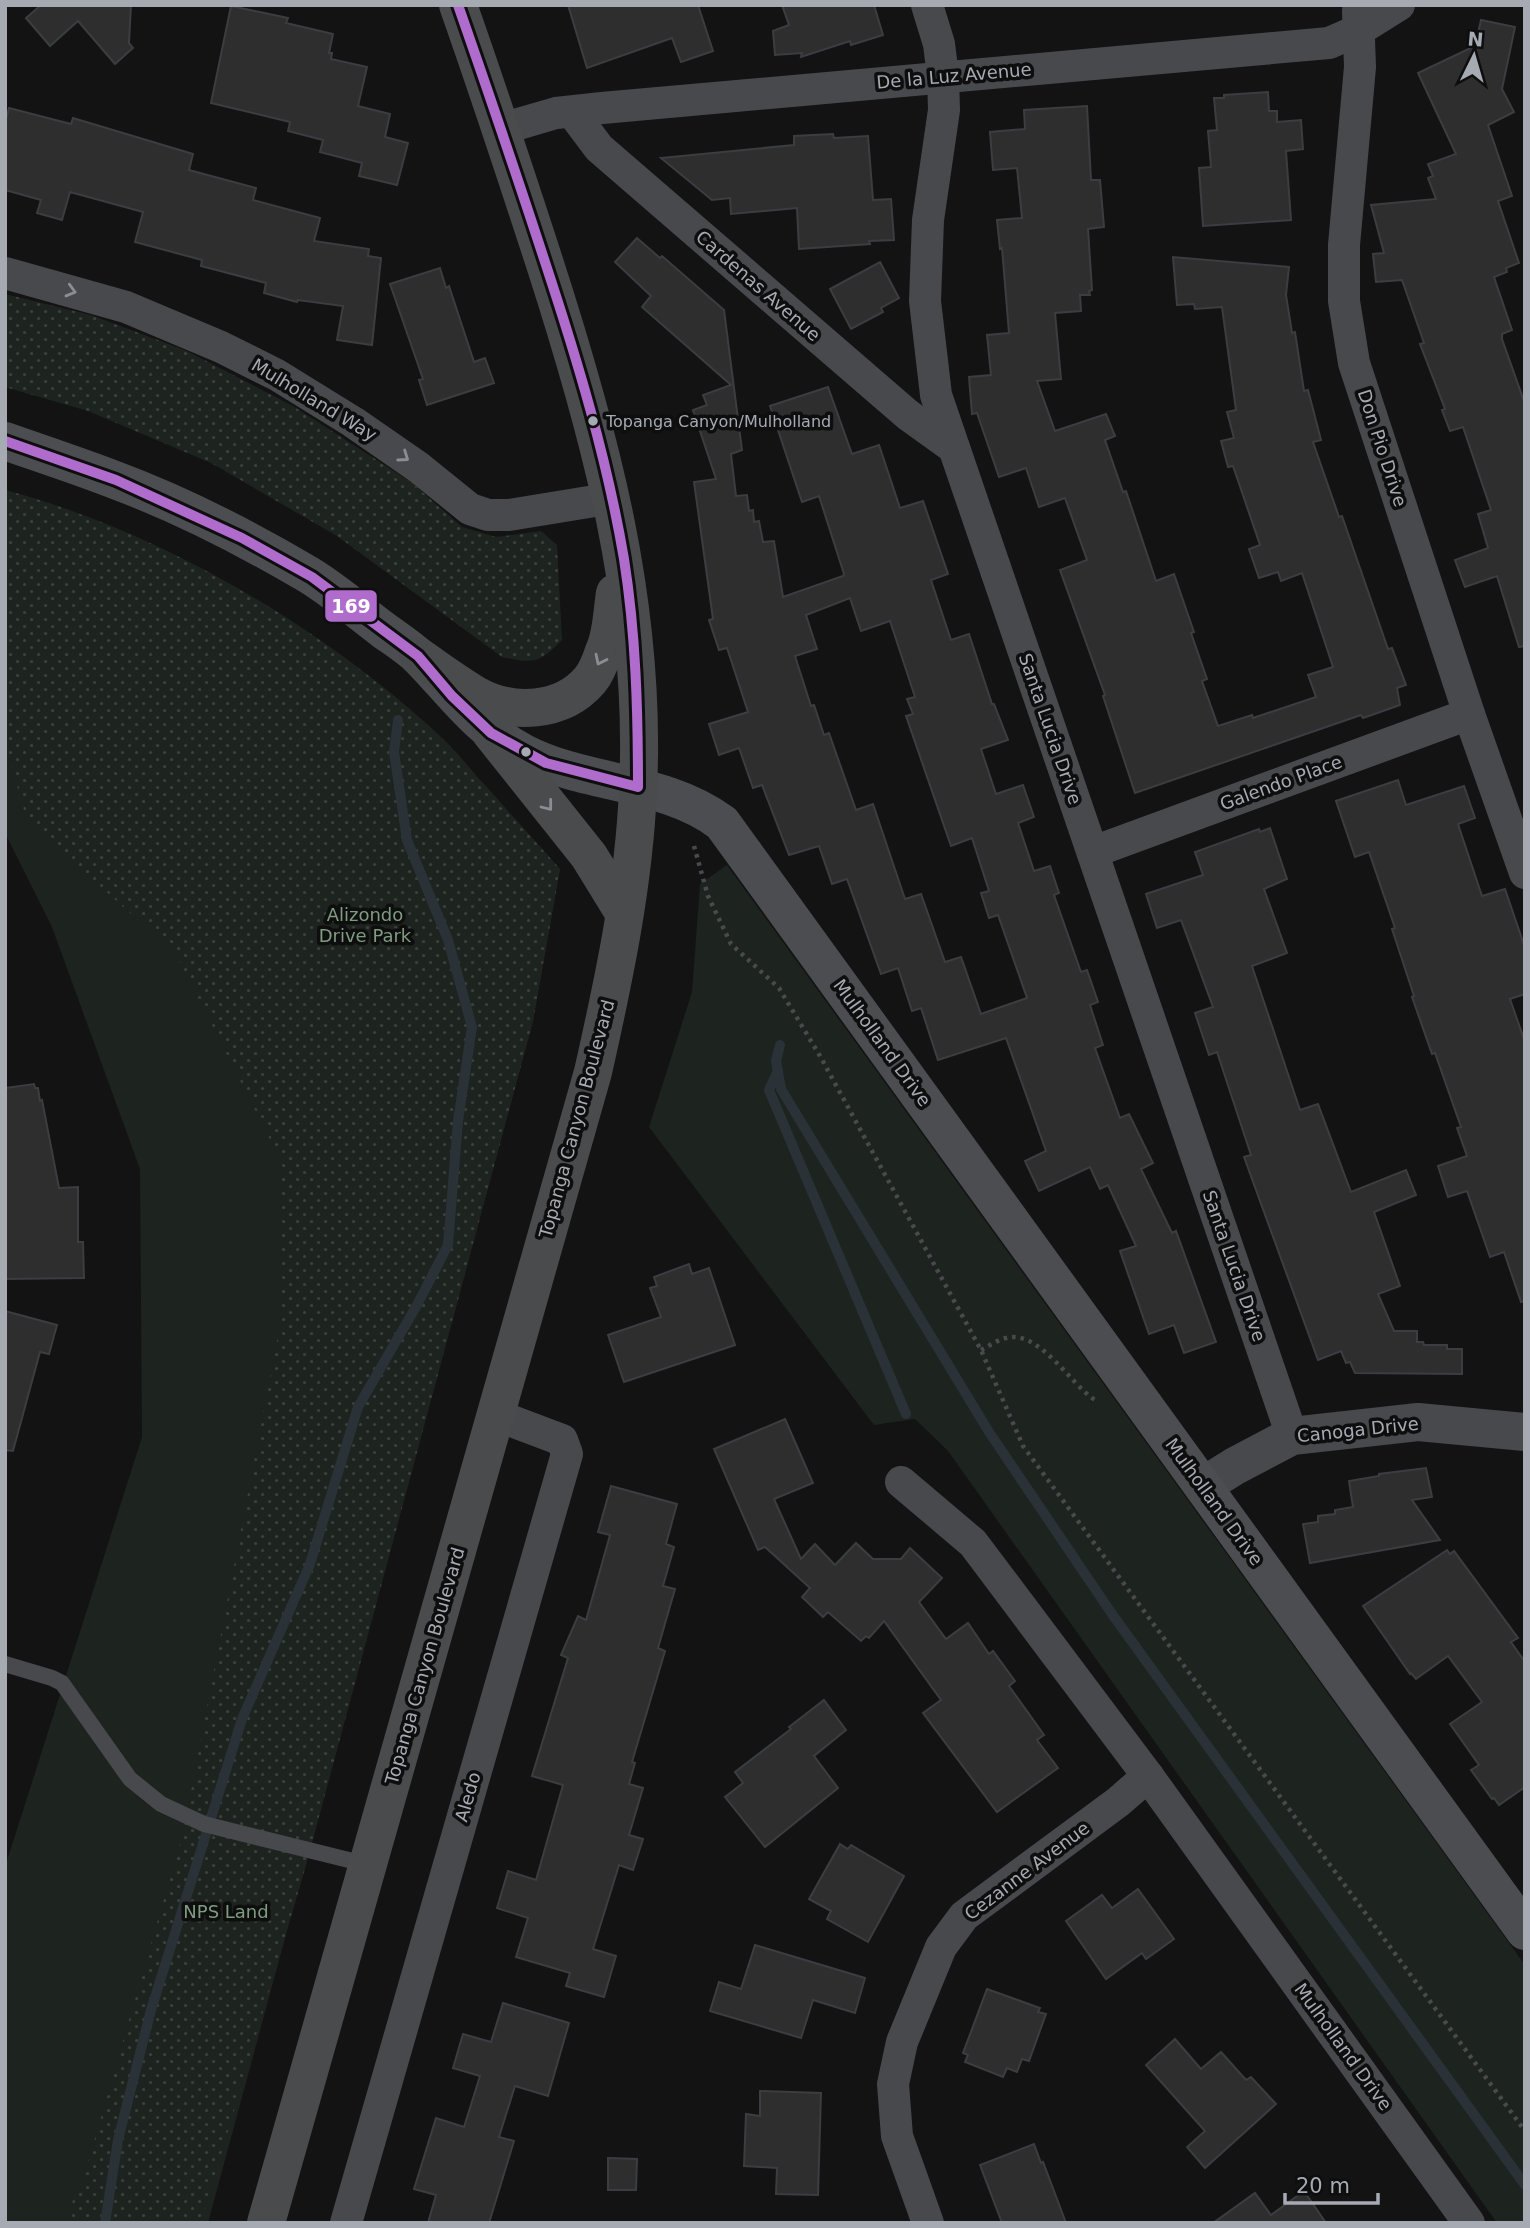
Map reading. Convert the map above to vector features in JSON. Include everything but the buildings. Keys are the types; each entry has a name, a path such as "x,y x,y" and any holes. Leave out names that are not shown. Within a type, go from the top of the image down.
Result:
{"main road":[{"name":"Topanga Canyon Boulevard","path":"266,2223 593,1072 610,999 634,852 638,787 638,696 630,601 613,498 576,358 458,5"},
{"name":"Mulholland Drive","path":"5,441 116,480 242,538 312,577 418,656 452,696 491,733 546,763 638,787 695,806 722,823 1525,1931"},
{"path":"418,656 478,696 506,706 531,709 552,705 570,696 591,679 606,648 621,545"},
{"path":"491,733 589,856 624,913"}],"street":[{"name":"Santa Lucia Drive","path":"927,5 939,44 944,110 928,220 925,301 936,395 1292,1436"},
{"name":"De la Luz Avenue","path":"501,129 556,113 1329,43 1359,18 1399,5"},
{"name":"Don Pio Drive","path":"1359,18 1360,67 1345,245 1344,301 1354,363 1469,714 1525,873"},
{"name":"Cardenas Avenue","path":"572,112 598,148 908,415 954,448"},
{"name":"Mulholland Way","path":"5,273 126,307 221,347 277,375 353,422 418,467 470,509 488,515 509,515 557,505 613,498"},
{"name":"Galendo Place","path":"1093,852 1469,714"},
{"name":"Aledo","path":"346,2223 567,1454 562,1440 496,1415"},
{"name":"Canoga Drive","path":"1203,1486 1292,1436 1418,1422 1525,1432"},
{"name":"Mulholland Drive","path":"901,1482 973,1543 1147,1776 1469,2223"},
{"name":"Cezanne Avenue","path":"928,2223 897,2136 893,2084 902,2042 941,1947 964,1916 1118,1802 1147,1776"}],"lane":[{"path":"5,1664 52,1678 62,1684 130,1779 161,1804 204,1824 369,1866"}],"path":[{"path":"694,846 708,896 731,944 779,988 820,1056 981,1350 1023,1446 1525,2131"},
{"path":"981,1350 1008,1337 1025,1339 1048,1354 1086,1395 1102,1405 1140,1399"}],"green space":[{"path":"5,294 91,315 187,351 293,406 411,482 462,527 496,537 541,531 557,545 562,640 536,660 522,661 502,657 337,536 211,463 88,411 5,387"},
{"name":"NPS Land","path":"5,490 64,508 181,558 294,623 347,659 443,739 560,869 533,1021 208,2223 5,2223 5,1867 142,1437 140,1169 52,927 5,833"},
{"name":"Alizondo Drive Park","path":"5,490 64,508 181,558 294,623 347,659 443,739 560,869 533,1021 305,1869 201,2223 62,2223 83,2180 183,1833 278,1336 278,1155 175,953 27,821 5,742"},
{"path":"727,865 1525,1965 1525,2223 1497,2223 948,1451 915,1419 874,1425 649,1127 692,992 700,884"}],"waterway":[{"path":"105,2223 118,2140 151,2010 242,1719 310,1564 358,1407 448,1245 458,1121 472,1027 448,940 407,840 394,752 398,720"},
{"path":"780,1045 776,1061 781,1089 989,1432 1112,1614 1525,2185"},
{"path":"778,1071 769,1090 906,1414"}],"transit line":[{"name":"169","path":"5,441 116,480 242,538 312,577 418,656 452,696 491,733 546,763 638,787 634,644 624,559 609,484 568,335 458,5"}],"place":[{"name":"Topanga Canyon/Mulholland","path":"593,421"}]}
